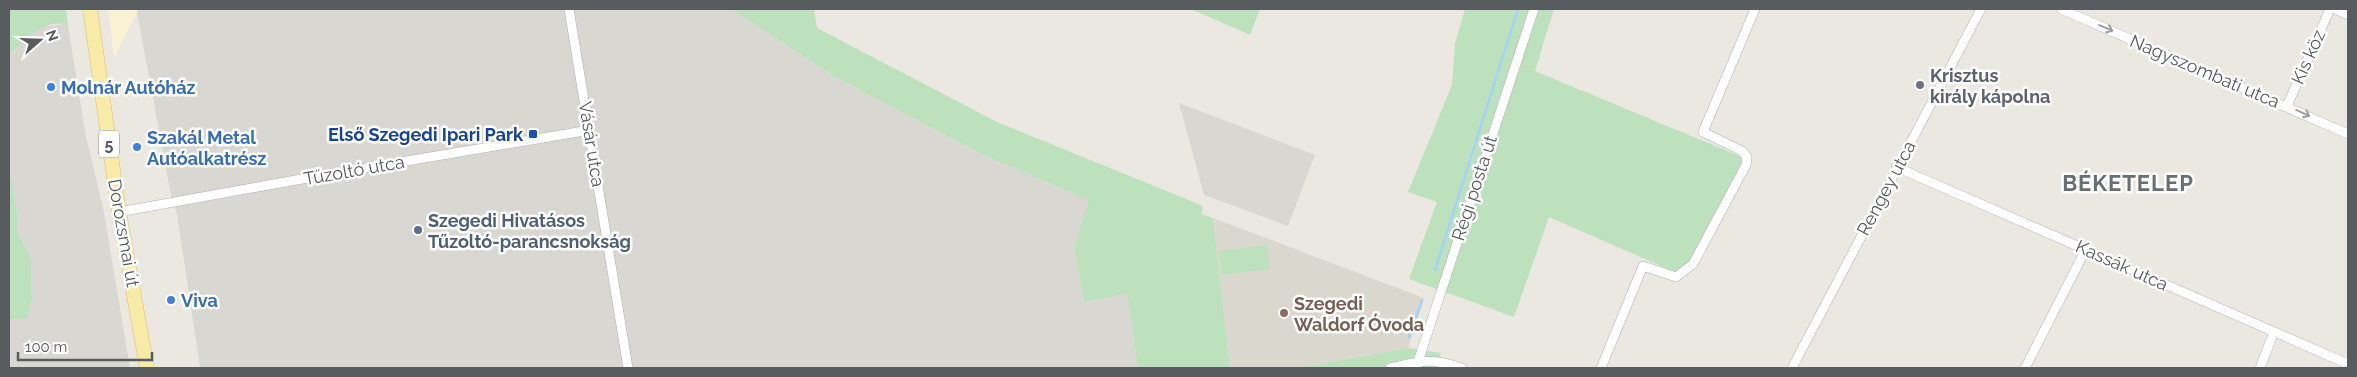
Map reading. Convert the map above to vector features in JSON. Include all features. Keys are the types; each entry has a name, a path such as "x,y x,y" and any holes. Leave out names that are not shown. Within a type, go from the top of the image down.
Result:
{"main road":[{"name":"Dorozsmai út","path":"90,9 119,212 147,368"}],"street":[{"name":"Vásár utca","path":"569,9 628,368"},
{"name":"Régi posta út","path":"1417,365 1534,9"},
{"path":"1601,368 1643,266 1676,277 1693,264 1746,165 1747,157 1742,151 1703,132 1755,9"},
{"name":"Rengey utca","path":"1792,368 1896,167 1981,9"},
{"name":"Nagyszombati utca","path":"2061,9 2348,134"},
{"name":"Kis köz","path":"2287,106 2330,9"},
{"path":"2335,9 2348,15"},
{"name":"Tűzoltó utca","path":"119,212 316,176 590,130"},
{"name":"Kassák utca","path":"1896,167 2348,364"},
{"path":"2024,368 2086,249"},
{"path":"2260,368 2274,332"},
{"path":"1390,368 1440,360 1462,368"}],"shaded area":[{"path":"108,9 139,9 114,58"},
{"path":"139,9 731,9 835,77 985,156 1090,200 1074,248 1084,302 1127,294 1138,368 200,368 177,214 171,195 137,12"},
{"path":"68,25 85,132 103,208 130,368 9,368 9,320 27,319 32,299 31,259 17,231 17,212 10,174 9,55 29,35 42,27"},
{"path":"1179,103 1315,155 1288,226 1204,195"},
{"name":"Szegedi Waldorf Óvoda","path":"1213,218 1424,298 1408,348 1296,368 1230,368"}],"green space":[{"path":"9,9 66,9 68,25 59,23 43,27 28,37 9,55"},
{"path":"731,9 814,9 817,28 997,122 1201,205 1203,208 1201,214 1213,218 1230,368 1138,368 1127,294 1084,302 1074,248 1089,200 985,156 835,77"},
{"path":"1191,9 1260,9 1250,35"},
{"path":"1465,9 1554,9 1535,71 1744,158 1692,261 1677,273 1549,217 1514,317 1409,279 1437,202 1408,192 1452,85 1455,44"},
{"path":"9,140 10,174 17,212 17,231 31,259 32,299 27,319 9,320"},
{"path":"1267,245 1270,269 1222,275 1219,251"},
{"path":"1408,348 1441,353 1435,368 1296,368"}],"waterway":[{"path":"1435,270 1518,9"},
{"path":"1409,337 1422,301"}],"place":[{"name":"Krisztus király kápolna","path":"1920,85"},
{"name":"Molnár Autóház","path":"51,87"},
{"name":"Első Szegedi Ipari Park","path":"533,134"},
{"name":"Szakál Metal Autóalkatrész","path":"137,147"},
{"name":"Szegedi Hivatásos Tűzoltó-parancsnokság","path":"418,230"},
{"name":"Viva","path":"171,300"},
{"name":"Szegedi Waldorf Óvoda","path":"1284,313"}],"district":[{"name":"BÉKETELEP","path":"2128,183"}]}
